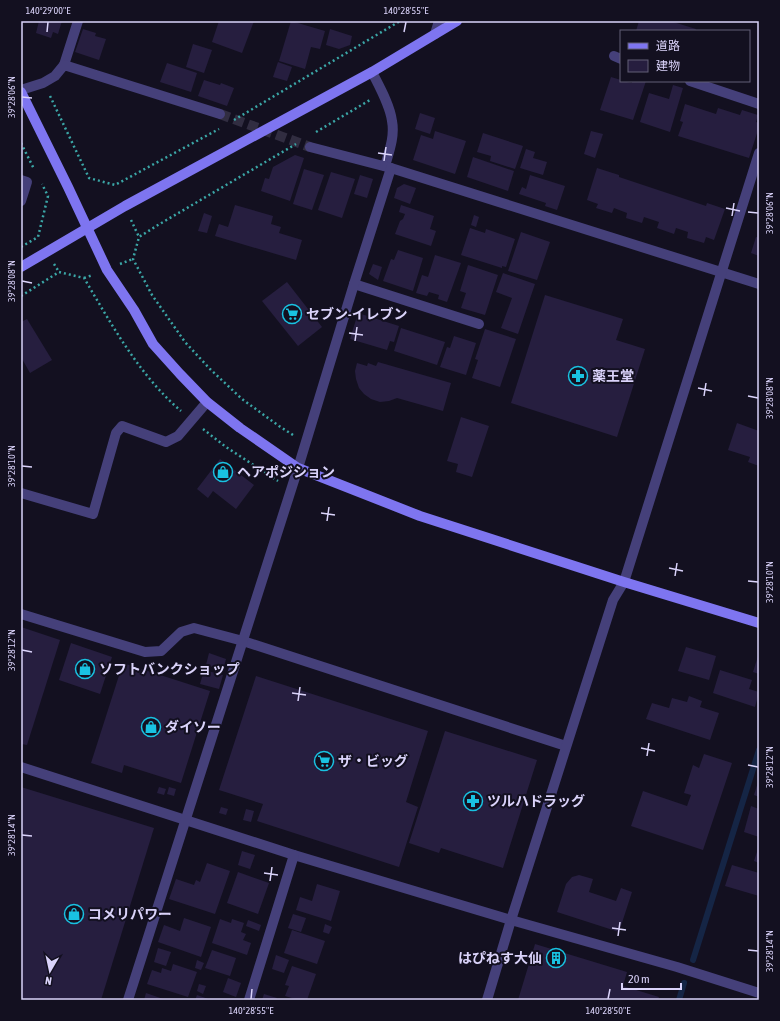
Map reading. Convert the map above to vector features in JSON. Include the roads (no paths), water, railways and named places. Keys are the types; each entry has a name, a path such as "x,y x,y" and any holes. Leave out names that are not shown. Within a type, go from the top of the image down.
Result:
{"street":[{"path":"78,21 64,65 55,76 44,83 21,91 107,270 134,310 153,344 207,402 240,428 298,468 420,516 624,582 759,623"},
{"path":"435,34 439,21"},
{"path":"21,267 132,203 372,72 457,21"},
{"path":"64,65 220,114"},
{"path":"128,1000 306,443 388,167 393,123 372,72"},
{"path":"693,82 759,104"},
{"path":"305,144 388,167 759,284"},
{"path":"487,1000 613,600 624,582 759,153"},
{"path":"21,180 27,182 21,201"},
{"path":"354,284 479,324"},
{"path":"21,493 92,514 116,433 122,426 166,442 178,436 207,402"},
{"path":"21,614 144,652 161,651 181,632 194,628 243,641 566,746"},
{"path":"21,767 294,855 511,920 677,967 759,993"},
{"path":"249,1000 294,855"}],"waterway":[{"path":"693,960 759,750"},
{"path":"679,1000 684,983"}],"tunnel":[{"path":"220,114 310,147"}],"place":[{"name":"セブン-イレブン","path":"292,314"},
{"name":"薬王堂","path":"578,376"},
{"name":"ヘアポジション","path":"223,472"},
{"name":"ソフトバンクショップ","path":"85,669"},
{"name":"ダイソー","path":"151,727"},
{"name":"ザ・ビッグ","path":"324,761"},
{"name":"ツルハドラッグ","path":"473,801"},
{"name":"コメリパワー","path":"74,914"},
{"name":"はぴねす大仙","path":"556,958"}]}
